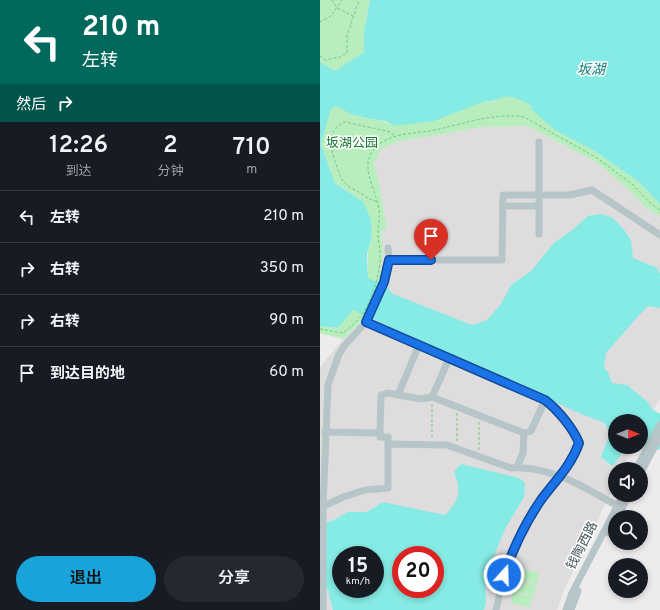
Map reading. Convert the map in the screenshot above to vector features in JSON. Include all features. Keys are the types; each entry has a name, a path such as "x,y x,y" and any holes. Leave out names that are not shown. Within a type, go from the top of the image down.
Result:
{"street":[{"path":"538,142 539,234"},
{"path":"389,260 502,260 503,195 570,196 592,190 660,235"},
{"path":"503,206 539,206"},
{"path":"323,610 323,517 321,507 326,395 334,366 345,344 364,319 381,281 389,260 388,248"},
{"path":"364,319 419,345 545,400 576,434 579,443 576,454 541,501 517,543 504,575 496,610"},
{"path":"398,395 419,345"},
{"path":"432,397 450,358"},
{"path":"321,507 343,497 388,488 388,437 380,437 382,396 388,393 421,399 432,397 524,433 531,431 545,400"},
{"path":"645,462 660,425"},
{"path":"325,432 380,433"},
{"path":"516,467 523,453 524,433"},
{"path":"641,462 660,437"},
{"path":"388,444 447,446 511,468 516,467 561,476 619,507"},
{"name":"钱陶西路","path":"618,510 621,502"},
{"name":"钱陶西路","path":"566,610 572,593 623,502"},
{"name":"钱陶西路","path":"572,610 578,589 608,534"}],"path":[{"path":"332,0 337,8 353,16"},
{"path":"320,22 327,19 342,0"},
{"path":"320,56 325,60 340,57 347,53 347,36 358,0"},
{"path":"320,329 343,333 364,319 381,281 378,235 379,206 368,173 369,157 378,145 394,137 426,132 496,116 524,117 597,158 632,184 649,202 660,210"},
{"path":"377,201 370,200 342,180 332,154 330,144 332,136 334,130 340,124 345,122 391,132 394,137"},
{"path":"432,397 432,445"},
{"path":"457,407 457,449"},
{"path":"479,415 479,456"}],"shaded area":[{"path":"527,126 596,162 630,191 647,209 660,216 660,399 648,420 648,414 608,414 608,454 630,454 626,462 608,462 608,499 564,590 557,610 320,610 320,367 343,339 361,322 383,254 381,230 387,228 374,164 381,149 396,142 482,127"}],"green space":[{"path":"320,0 370,0 364,32 364,52 335,71 320,62"},
{"name":"坂湖公园","path":"502,97 515,97 532,106 556,131 593,150 639,182 660,204 660,216 647,209 630,191 596,162 527,126 482,127 396,142 381,149 374,164 387,228 381,231 383,254 379,283 361,322 343,339 320,333 320,326 338,328 368,278 368,252 372,230 370,217 346,190 335,183 321,144 331,108 337,106 357,116 386,122 396,126 485,101 492,102"},
{"path":"520,569 539,573 537,584 517,579"},
{"path":"517,581 536,585 534,596 514,591"},
{"path":"513,592 533,597 530,607 511,603"}],"water":[{"name":"坂湖","path":"370,0 660,0 660,204 639,182 593,150 556,131 531,109 532,106 513,97 485,101 434,121 395,126 386,121 350,114 337,106 331,109 321,144 335,183 363,202 370,217 372,230 371,241 367,254 368,278 386,286 393,294 472,325 487,320 501,304 511,285 531,271 554,243 588,216 601,214 613,218 631,240 633,258 657,268 660,274 660,308 648,306 642,312 606,353 604,368 608,372 612,383 627,385 648,402 652,409 660,414 660,450 648,445 648,414 608,414 608,430 605,423 581,414 353,310 338,328 320,326 320,62 335,71 364,52 364,32"},
{"name":"坂湖","path":"608,439 608,454 621,454 615,462 608,463 601,457"},
{"path":"461,464 519,478 525,483 524,497 505,529 485,578 486,602 484,610 333,610 328,590 320,582 320,524 332,521 348,512 367,512 383,502 445,515 453,505 458,495 458,485 454,472"}],"route":[{"path":"431,260 389,260 384,282 366,322 545,400 576,434 579,443 576,454 531,516 512,553 504,575"}]}
